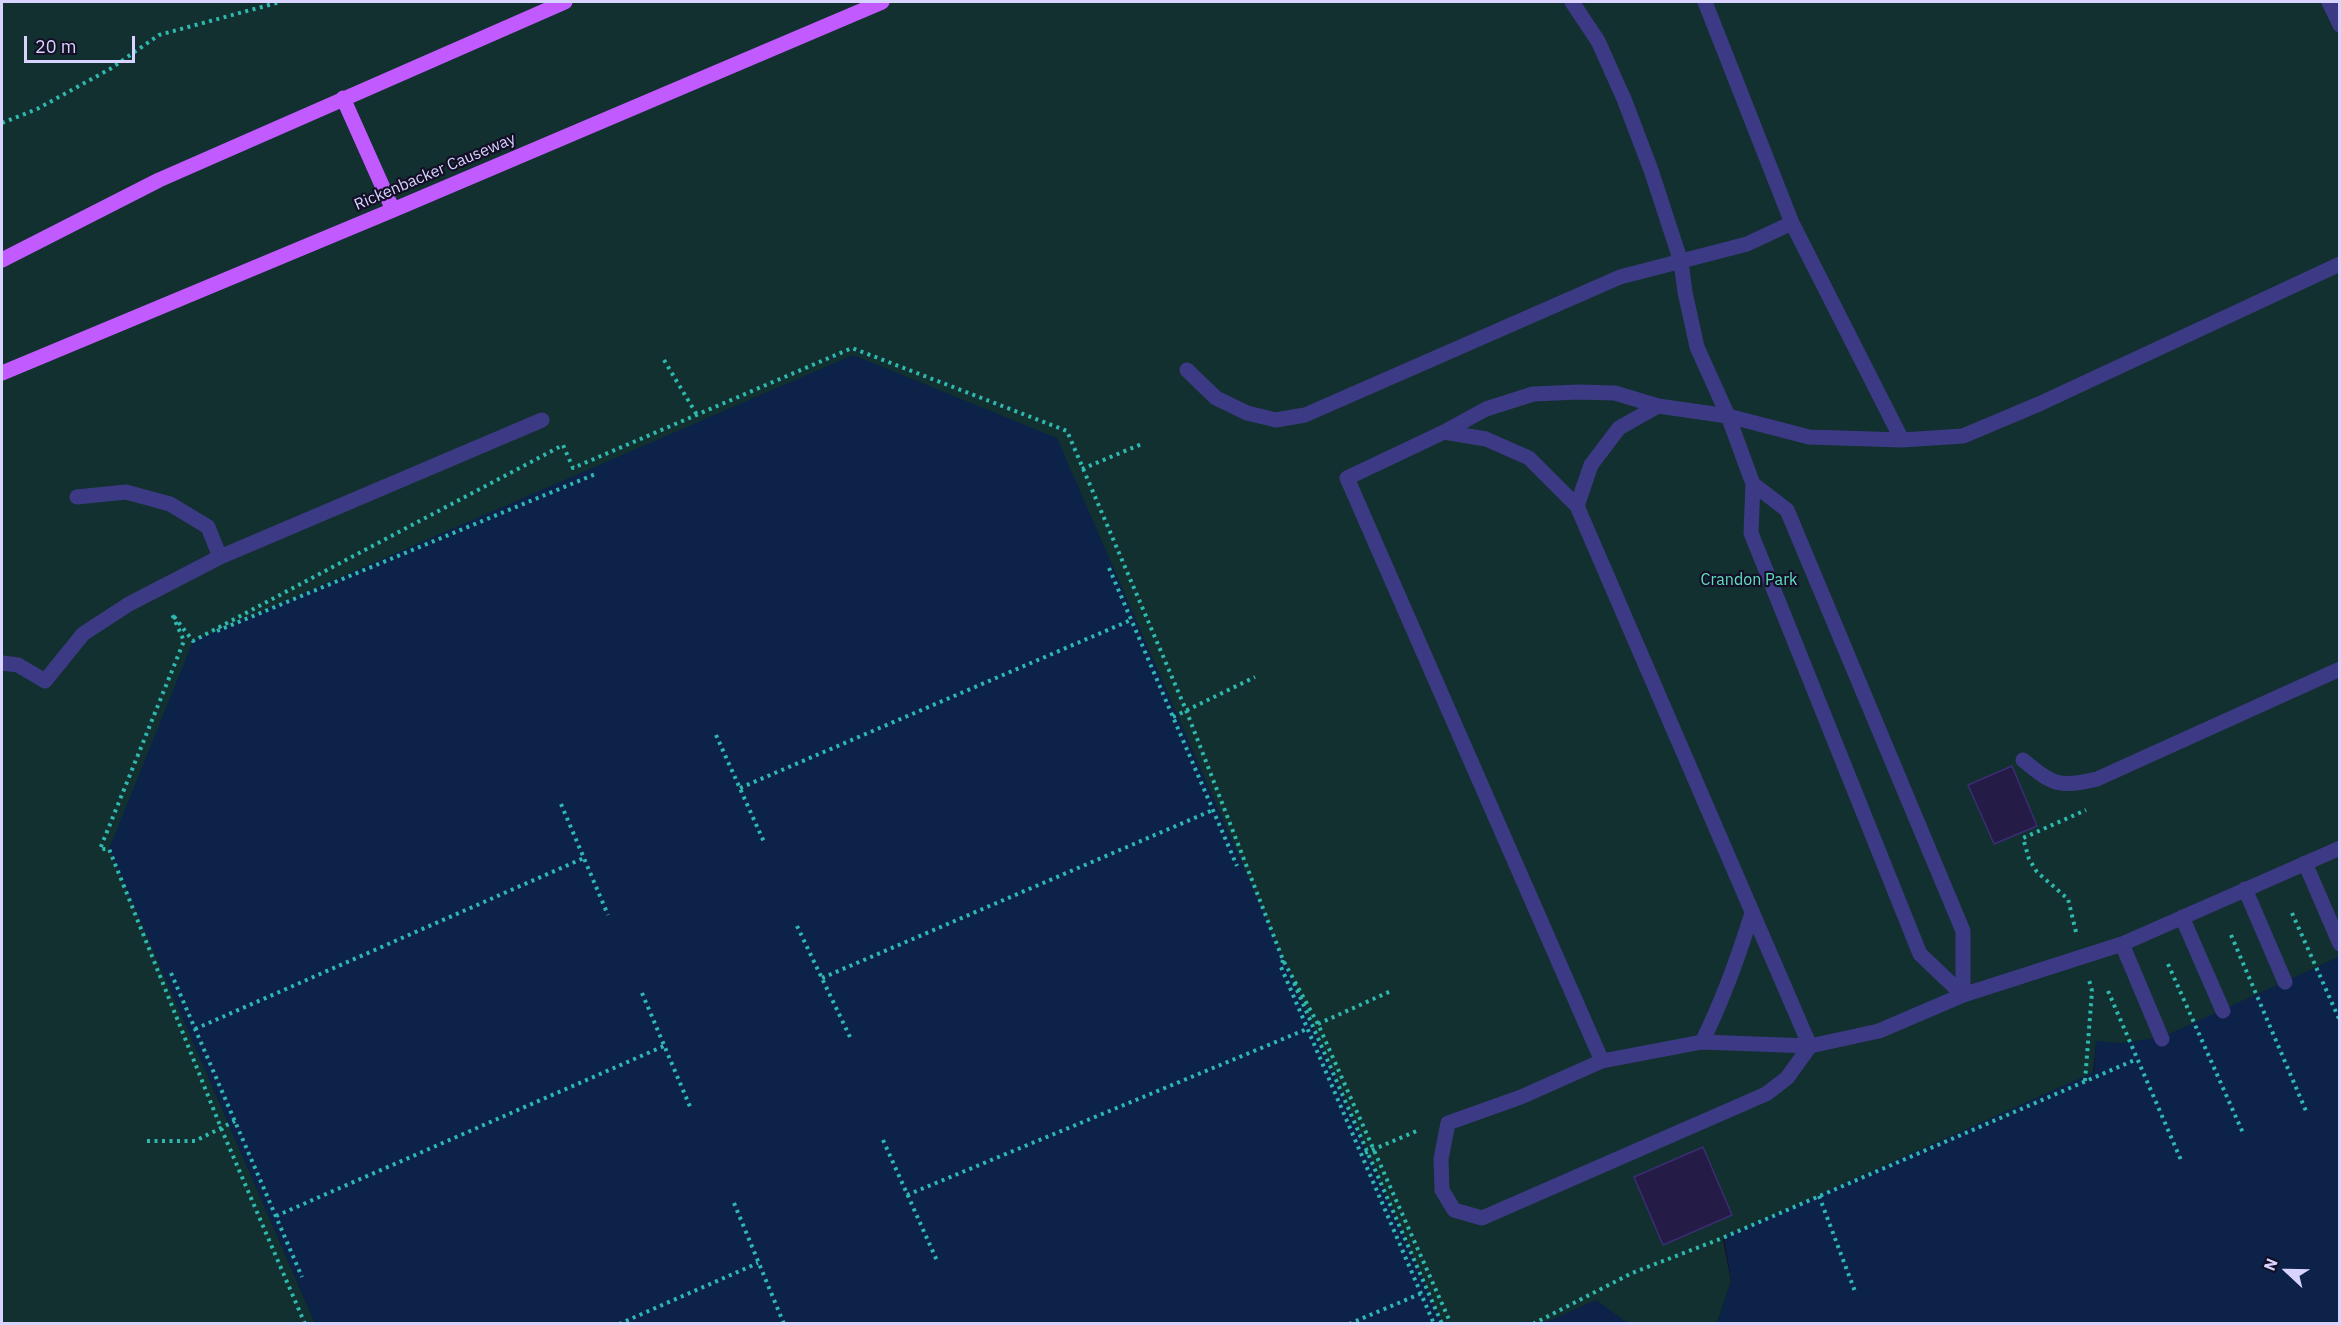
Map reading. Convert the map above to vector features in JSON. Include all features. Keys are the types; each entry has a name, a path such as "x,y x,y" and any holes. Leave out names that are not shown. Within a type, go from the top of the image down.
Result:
{"main road":[{"path":"2,260 159,180 565,2"},
{"name":"Rickenbacker Causeway","path":"2,373 882,2"},
{"path":"342,98 393,210"}],"lane":[{"path":"1572,2 1598,41 1624,99 1651,170 1681,262 1684,291 1697,347 1728,416 1753,484 1751,533 1920,954 1963,995"},
{"path":"1705,2 1792,223 1902,440"},
{"path":"2329,2 2340,25"},
{"path":"1187,370 1216,398 1247,413 1276,420 1305,415 1620,277 1747,244 1792,223"},
{"path":"1602,1061 1347,478 1444,432 1486,409 1533,394 1614,393 1658,406 1762,423 1809,437 1902,440 1963,436 2340,264"},
{"path":"1577,506 1591,465 1619,428 1658,406"},
{"path":"2,663 18,665 45,681 83,634 129,604 220,557 542,420"},
{"path":"1444,432 1486,439 1529,458 1577,506 1810,1046"},
{"path":"1753,484 1787,510 1963,931 1963,995"},
{"path":"77,497 126,492 170,504 208,527 220,557"},
{"path":"2023,760 2045,779 2071,785 2097,779 2340,669"},
{"path":"1810,1046 1786,1078 1766,1094 1482,1218 1454,1210 1442,1190 1441,1159 1448,1123 1521,1097 1602,1061 1702,1042 1810,1046 1879,1031 1963,995 2122,944 2340,848"},
{"path":"2305,863 2340,944"},
{"path":"2245,889 2285,982"},
{"path":"1702,1042 1738,960 1752,913"},
{"path":"2182,917 2223,1011"},
{"path":"2122,944 2162,1039"}],"path":[{"path":"2,123 37,109 111,69 159,35 280,2"},
{"path":"193,641 563,445 573,468 852,348 1067,431 1186,710 1283,960 1442,1323"},
{"path":"664,360 697,415"},
{"path":"1082,469 1144,443"},
{"path":"193,641 598,473"},
{"path":"1108,568 1237,866"},
{"path":"192,649 193,641 172,614 184,641 100,849 110,849 221,1128 305,1323"},
{"path":"740,788 1131,620"},
{"path":"1173,717 1255,677"},
{"path":"716,735 764,842"},
{"path":"561,804 608,915"},
{"path":"2085,1081 2092,991 2068,899 2037,872 2023,838 2088,809"},
{"path":"822,978 1213,810"},
{"path":"195,1029 584,858"},
{"path":"2292,913 2340,1021"},
{"path":"796,926 850,1037"},
{"path":"2231,935 2306,1111"},
{"path":"1283,960 1318,1023 1451,1323"},
{"path":"1283,960 1281,967 1434,1323"},
{"path":"2168,964 2243,1133"},
{"path":"171,973 302,1277"},
{"path":"1318,1023 1391,991"},
{"path":"2108,991 2181,1160"},
{"path":"642,993 691,1108"},
{"path":"907,1195 1307,1029"},
{"path":"276,1216 664,1046"},
{"path":"1533,1323 1632,1273 1720,1239 2137,1059"},
{"path":"147,1141 195,1142 235,1121"},
{"path":"1362,1154 1426,1126 1448,1123"},
{"path":"883,1140 938,1263"},
{"path":"1819,1196 1856,1294"},
{"path":"734,1203 784,1323"},
{"path":"619,1323 758,1263"},
{"path":"1349,1323 1422,1293"}],"green space":[{"name":"Crandon Park","path":"2,2 2339,2 2339,957 2162,1039 2123,1045 2096,1043 2093,1073 1723,1239 1731,1282 1717,1323 1441,1323 110,849 315,1323 2,1324"}],"water":[{"path":"853,355 1057,438 1442,1323 315,1323 109,849 193,641"},
{"path":"2339,957 2339,1323 1717,1324 1731,1281 1724,1237 2094,1072 2096,1041 2123,1043 2162,1037"},
{"path":"1596,1300 1628,1323 1544,1323"}],"building":[{"path":"2012,766 2037,826 1994,844 1968,785"},
{"path":"1703,1147 1732,1215 1663,1245 1634,1177"}]}
